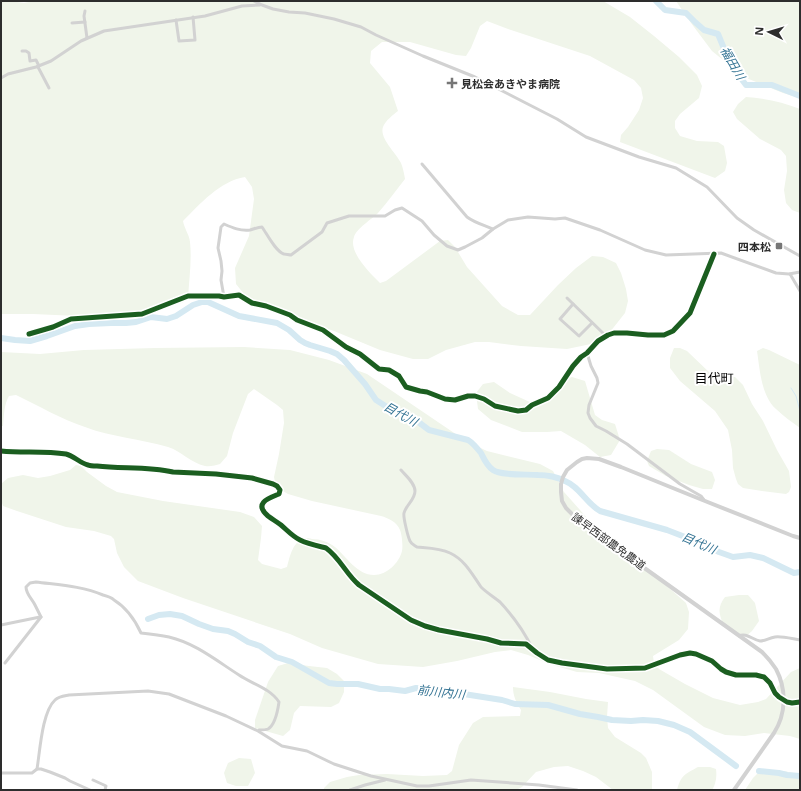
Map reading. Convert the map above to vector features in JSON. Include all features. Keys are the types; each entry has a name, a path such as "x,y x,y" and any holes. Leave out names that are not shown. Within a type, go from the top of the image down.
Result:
{"street":[{"path":"254,1 262,5 289,12 305,13 334,19 361,27 422,56 475,77 557,119 586,137 639,157 676,168 707,187 738,218 754,230 800,256"},
{"path":"1,78 8,74 39,66 81,41 104,31 205,16 242,6 262,5"},
{"path":"85,12 84,16 87,38"},
{"path":"176,20 179,41 195,40 193,18"},
{"path":"72,24 85,22"},
{"path":"22,51 29,53 30,61 36,60 49,88"},
{"path":"422,164 467,216 473,221 493,229"},
{"path":"224,297 221,280 221,261 218,248 220,227 224,224 244,231 262,227 273,244 281,252 291,255 322,232 327,224 349,216 385,216 402,208 422,221 434,235 447,246 458,250 465,248 482,238 508,220 528,217 555,219 565,218 600,230 645,250 666,255 722,253 776,273 790,274 800,272"},
{"path":"29,334 72,319 142,314 188,296 224,297 239,295 252,303 266,306 290,315 296,320 323,330 346,347 360,354 378,369 390,370 399,376 406,387 427,392 445,399 455,400 468,396 475,396 484,399 495,406 518,411 526,410 532,405 548,398 559,387 581,357 587,354 598,341 606,336 627,333 648,336 664,335 673,331 690,313 714,254"},
{"path":"790,274 800,291"},
{"path":"567,298 606,336"},
{"path":"573,304 560,319 579,336 592,322"},
{"path":"587,354 598,384 588,412 590,418 596,426 627,444 680,484 701,496 705,502"},
{"path":"1,451 65,454 88,465 245,477 273,484 280,490 279,494 266,499 263,502 262,508 268,516 297,539 326,548 338,559 359,585 412,620 425,626 501,643 526,644 532,650 548,660 562,664 607,669 645,668 680,655 690,653 696,654 712,661 726,672 764,677 779,697 787,702 800,702"},
{"name":"諫早西部農免農道","path":"734,790 757,759 779,725 784,700 781,680 776,669 762,652 603,538 572,514 562,501 561,484 567,470 582,459 599,459 705,502 800,538"},
{"path":"401,470 410,479 415,489 412,500 404,513 409,540 417,547 441,549 451,553 466,565 482,587 500,602 510,613 528,639 532,650"},
{"path":"41,617 26,592 26,587 30,583 36,582 82,588 114,599 123,606 133,618 141,633 169,637 181,641 198,649 238,675 271,693 279,702 273,723 268,729 258,730"},
{"path":"1,625 41,617"},
{"path":"5,663 41,617"},
{"path":"739,636 744,634 756,640 764,641 774,637 800,640"},
{"path":"1,773 32,773 37,769 48,710 60,696 148,691 164,693 226,716 258,730 282,746 307,751 334,764 387,780 417,786 429,786 471,780 539,785 577,790"},
{"path":"37,769 50,772 90,790"},
{"path":"93,780 106,786 105,790"},
{"path":"350,790 387,780"}],"shaded area":[{"path":"1,1 24,3 34,1 603,1 630,17 679,57 697,75 702,86 699,98 680,114 675,121 675,128 680,136 697,141 718,142 724,146 727,163 725,171 715,178 620,142 621,135 639,110 643,98 641,88 634,80 590,56 487,21 480,26 466,56 456,55 410,42 382,42 371,51 370,63 390,87 398,111 386,122 382,131 383,136 401,163 405,179 378,213 355,234 353,243 354,249 361,262 380,283 386,281 440,241 448,240 455,247 467,267 502,306 518,315 530,315 576,268 592,256 603,257 616,263 621,273 628,301 625,313 610,332 591,344 567,349 475,342 446,350 428,359 413,359 380,350 334,331 259,306 244,294 236,284 235,268 249,236 254,199 252,187 245,177 236,179 219,188 203,201 183,221 189,239 191,256 188,299 182,303 131,313 100,317 1,314"},
{"path":"676,1 800,1 800,98 783,93 744,77 712,51"},
{"path":"746,97 760,98 787,104 800,109 800,213 792,210 786,203 784,190 787,171 786,156 781,150 760,139 737,119 733,112 738,104"},
{"path":"244,347 290,350 329,360 367,374 466,441 487,451 540,464 553,471 564,492 604,537 686,603 689,612 688,629 679,640 653,656 654,663 659,669 713,698 740,705 766,699 791,672 800,668 800,739 790,736 764,733 745,736 725,735 704,727 653,690 635,681 599,673 577,672 549,664 511,650 423,667 378,664 322,648 290,634 183,598 138,581 124,567 117,553 114,539 111,536 94,531 66,527 3,506 1,500 1,484 8,478 23,475 38,478 50,476 70,470 76,465 81,466 106,486 117,492 163,501 240,512 254,517 262,526 258,560 262,564 281,569 287,567 295,545 302,539 308,538 321,540 333,545 357,569 362,572 374,575 388,571 398,560 402,551 401,532 395,523 381,516 312,501 288,494 276,487 274,477 284,423 283,410 254,389 248,394 233,433 227,456 220,464 211,466 200,464 168,447 105,433 76,424 16,395 9,396 7,399 4,410 3,426 1,426 1,352 40,354 84,350"},
{"path":"674,348 680,348 687,351 710,373 735,377 743,385 789,471 791,487 789,492 786,494 762,491 743,488 738,484 733,468 732,450 728,430 715,411 680,381 670,368 670,358"},
{"path":"763,348 800,365 800,428 776,409 767,397 760,374 757,351"},
{"path":"572,377 585,381 595,415 602,420 615,424 620,440 611,455 600,457 585,445 561,431 522,432 491,420 478,409 476,393 483,384 494,382 510,393 532,403 543,399 563,380"},
{"path":"657,449 669,450 691,464 712,472 715,480 712,489 703,489 689,485 666,476 649,466 647,461 651,451"},
{"path":"748,595 755,603 759,621 752,631 745,637 723,624 720,614 720,607 725,597"},
{"path":"288,663 327,668 337,674 344,681 344,692 339,703 331,707 300,706 294,713 290,730 283,736 255,728 255,720 268,682 278,666"},
{"path":"513,687 608,702 608,728 615,737 641,753 646,758 652,772 652,790 613,790 596,777 568,766 554,767 536,772 522,787 516,790 324,790 330,782 359,775 447,775 452,771 459,745 473,723 483,717 520,716 521,710 515,699"},
{"path":"239,758 251,759 255,773 248,786 236,786 227,783 224,773 228,763"},
{"path":"698,767 710,767 716,769 716,780 712,790 677,790 682,778 690,771"},
{"path":"761,770 783,771 800,774 800,790 745,790 753,778"}],"waterway":[{"name":"福田川","path":"656,1 665,10 686,13 704,30 718,34 725,51 736,62 737,73 746,85 772,85 800,96"},
{"name":"目代川","path":"1,338 30,341 75,326 136,322 151,317 167,319 176,316 193,305 208,302 239,316 277,323 289,330 305,343 337,354 365,384 376,400 387,407 417,421 429,430 468,440 481,453 489,466 497,472 508,474 545,475 559,478 575,487 595,508 600,511 667,530 733,557 750,555 763,558 794,573 800,572"},
{"path":"791,388 796,396 800,411"},
{"name":"前川内川","path":"148,619 159,615 170,614 182,616 213,629 228,631 248,642 260,646 276,657 292,662 329,683 358,684 380,689 405,691 416,688 451,692 502,700 515,704 548,705 580,714 612,720 658,721 674,725 690,732 736,766"},
{"name":"前川内川","path":"759,771 800,776"}],"cycle path":[{"path":"29,334 53,327 71,319 142,314 188,296 224,297 239,295 252,303 266,306 290,315 297,320 323,330 346,347 360,354 379,369 389,370 399,376 406,387 427,392 445,399 455,400 468,396 475,396 484,399 495,406 518,411 526,410 532,405 548,398 559,387 581,357 598,341 608,335 614,333 664,335 673,331 690,313 714,254"},
{"path":"1,451 66,454 91,466 145,468 173,472 216,474 252,478 273,484 280,490 279,494 267,499 262,504 262,508 268,516 294,537 310,544 326,548 335,556 359,585 411,620 425,626 501,643 526,644 548,660 607,669 645,668 680,655 690,653 696,654 712,661 726,672 736,675 756,675 764,677 779,697 787,702 800,702"}],"place":[{"name":"見松会あきやま病院","path":"452,83"},
{"name":"四本松","path":"779,246"}],"district":[{"name":"目代町","path":"714,378"}]}
